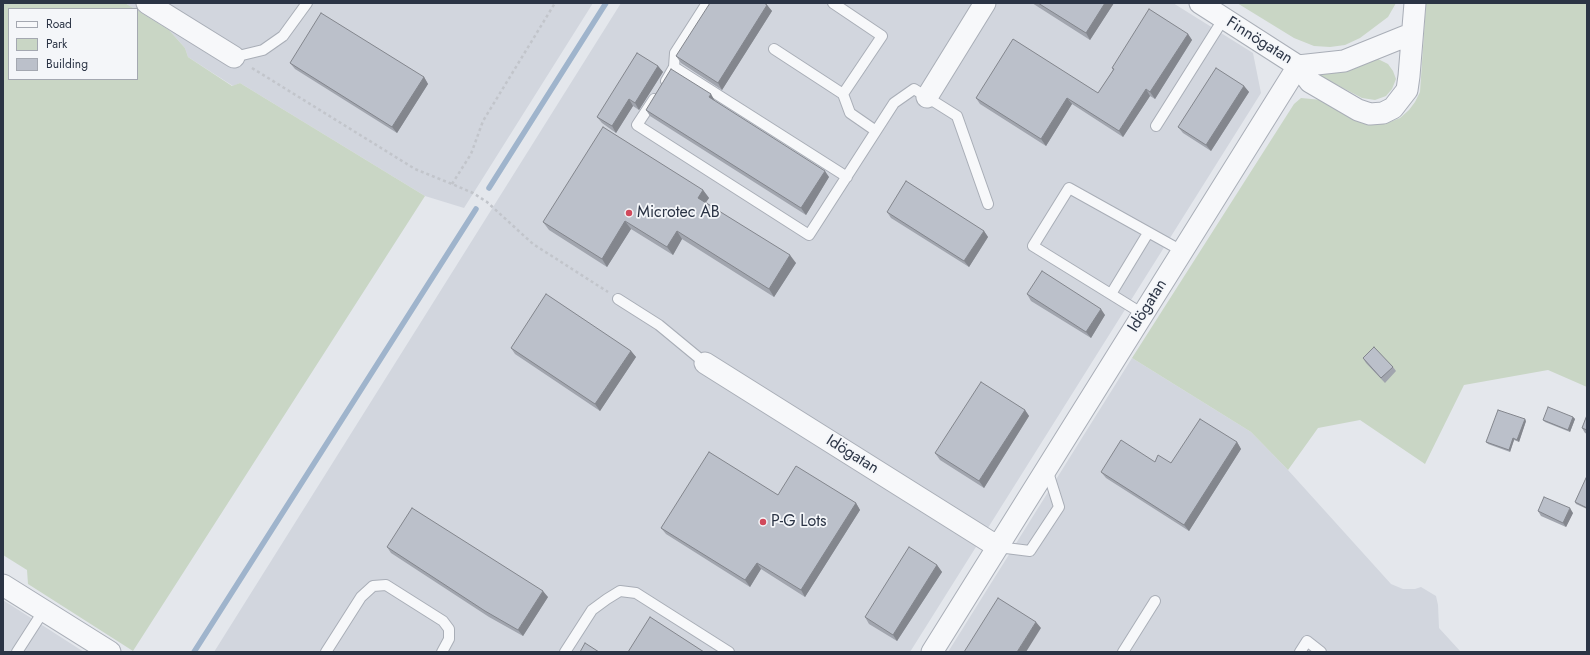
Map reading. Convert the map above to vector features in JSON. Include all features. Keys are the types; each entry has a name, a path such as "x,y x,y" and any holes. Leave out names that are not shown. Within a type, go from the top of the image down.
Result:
{"street":[{"path":"147,3 234,57"},
{"path":"927,97 985,3"},
{"name":"Finnögatan","path":"1200,3 1298,66 1310,82 1358,110 1370,114 1383,113 1393,108 1407,90 1415,3"},
{"name":"Finnögatan","path":"1298,66 1344,61 1411,34"},
{"name":"Idögatan","path":"932,652 1298,66"},
{"name":"Idögatan","path":"705,363 998,547"},
{"path":"3,585 110,652"}],"lane":[{"path":"234,57 263,50 283,36 307,3"},
{"path":"708,3 675,53 674,67 637,125 809,235 894,103 914,89 957,116 988,204"},
{"path":"832,3 882,36 843,94"},
{"path":"1156,126 1224,18"},
{"path":"774,49 843,94 850,113 876,131"},
{"path":"674,67 847,177"},
{"path":"1143,314 1033,246 1069,188 1182,252"},
{"path":"1111,294 1148,232"},
{"path":"618,299 659,325 705,363"},
{"path":"998,547 1030,552 1059,507 1047,469"},
{"path":"326,652 361,597 373,586 386,586 443,621 449,629 450,640 442,652"},
{"path":"565,652 592,610 620,591 636,593 729,652"},
{"path":"1123,652 1155,601"},
{"path":"17,652 44,610"},
{"path":"1300,652 1308,641 1321,652"}],"path":[{"path":"452,184 471,154 483,121 555,3"},
{"path":"234,57 415,169 452,184 486,202 533,244 618,299"}],"shaded area":[{"path":"125,3 593,3 464,208 425,196 240,83 233,86 188,57 185,48 169,30 138,11 138,8 133,8"},
{"path":"621,3 1173,3 1253,53 1261,93 910,652 214,652"},
{"path":"1132,358 1251,432 1288,470 1391,584 1403,589 1415,589 1421,587 1436,596 1439,628 1461,652 948,652"},
{"path":"3,600 84,652 3,652"}],"green space":[{"path":"3,3 125,3 133,8 8,8 8,80 138,80 138,11 169,30 185,48 188,57 232,86 240,83 425,196 133,651 28,584 27,570 3,555"},
{"path":"1237,3 1396,3 1388,17 1360,38 1345,45 1330,47 1314,46 1294,38"},
{"path":"1426,3 1587,3 1587,387 1548,370 1464,385 1425,464 1360,420 1318,428 1288,470 1251,432 1132,358 1294,104 1301,98 1322,100 1366,124 1381,124 1390,122 1400,118 1409,110 1420,92"},
{"path":"1378,59 1388,64 1396,79 1392,89 1386,96 1375,100 1362,98 1318,75 1317,73 1349,70"}],"building":[{"path":"710,3 764,3 767,5 718,83 676,56"},
{"path":"1038,3 1105,3 1086,33"},
{"path":"1149,9 1188,34 1150,92 1146,89 1119,131 1067,98 1041,139 976,98 1013,39 1098,93 1114,69 1112,68"},
{"path":"321,13 424,77 392,127 290,63"},
{"path":"637,53 658,66 635,103 629,99 612,126 597,117"},
{"path":"1216,68 1244,86 1206,145 1178,127"},
{"path":"671,69 711,94 709,97 825,171 801,208 646,110"},
{"name":"Microtec AB","path":"603,127 703,190 698,198 790,255 769,289 677,231 667,247 625,221 602,259 543,222"},
{"path":"906,181 984,231 964,261 887,212"},
{"path":"1042,271 1101,309 1086,332 1027,294"},
{"path":"546,294 631,351 595,404 511,348"},
{"path":"1374,347 1393,367 1381,378 1363,358"},
{"path":"981,382 1025,410 979,481 935,453"},
{"path":"1548,407 1573,417 1568,430 1543,420"},
{"path":"1498,410 1525,419 1517,440 1513,438 1509,450 1486,442"},
{"path":"1587,415 1587,430 1582,428"},
{"path":"1200,419 1237,442 1184,525 1101,472 1121,440 1155,462 1158,455 1171,463"},
{"name":"P-G Lots","path":"709,452 778,495 796,466 856,503 801,590 757,563 745,580 661,528"},
{"path":"1587,478 1587,508 1575,502"},
{"path":"1544,497 1570,508 1563,523 1538,511"},
{"path":"412,508 543,591 518,630 485,611 387,547"},
{"path":"909,547 937,565 893,635 865,617"},
{"path":"998,598 1036,622 1017,652 964,652"},
{"path":"650,617 704,652 628,652"},
{"path":"585,643 599,652 580,652"}],"waterway":[{"path":"489,188 606,3"},
{"path":"194,652 476,209"}],"place":[{"name":"Microtec AB","path":"629,213"},
{"name":"P-G Lots","path":"763,522"}]}
